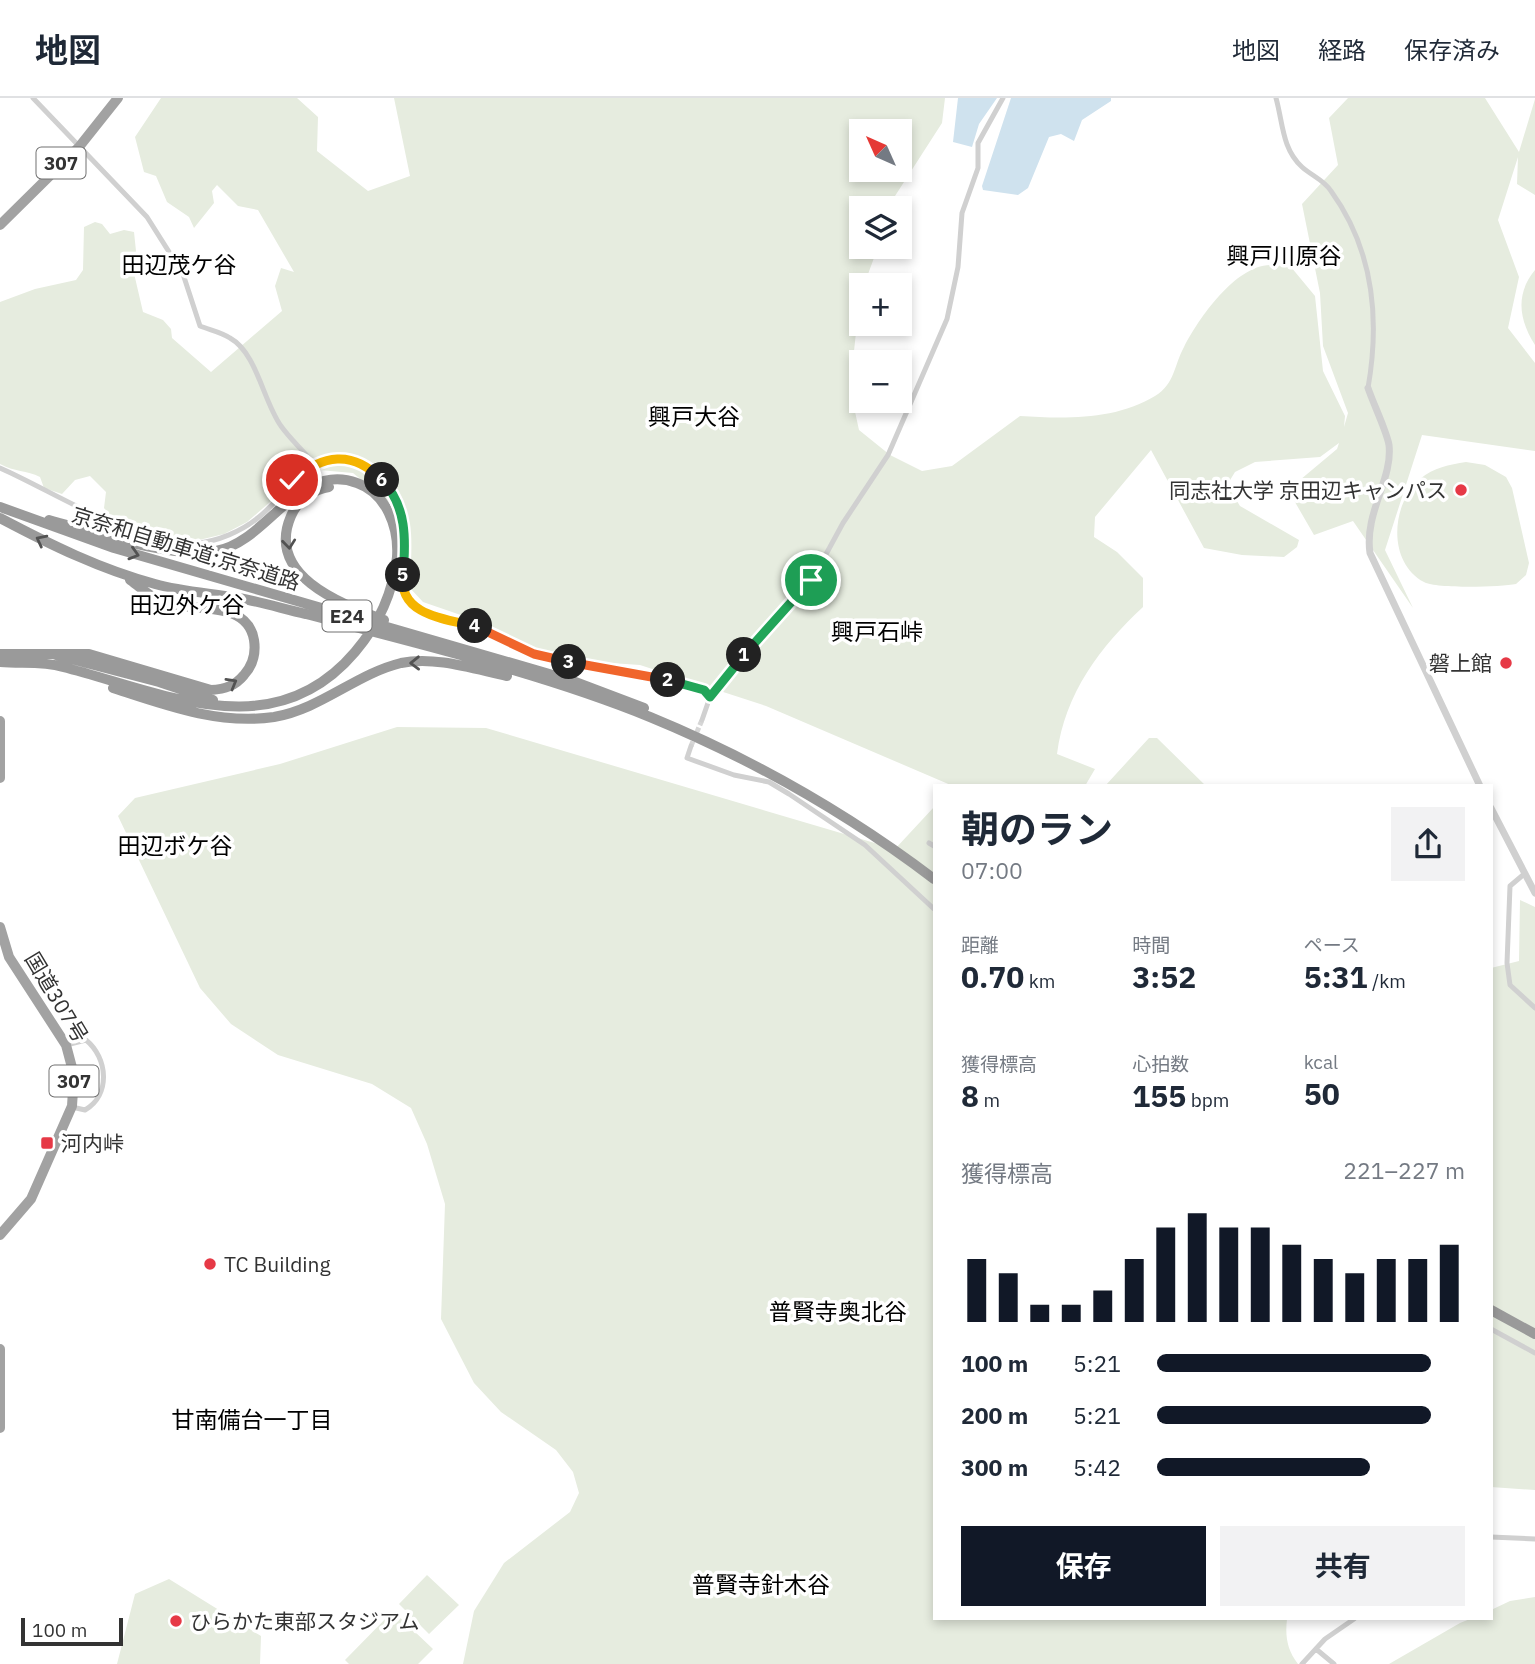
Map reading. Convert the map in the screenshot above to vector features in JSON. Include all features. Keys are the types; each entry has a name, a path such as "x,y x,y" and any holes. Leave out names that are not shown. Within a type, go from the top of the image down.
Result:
{"highway":[{"name":"307","path":"0,225 79,147 118,98"},
{"path":"0,506 111,536 200,553 216,551 242,542 308,486 323,481 345,479 365,486 379,498 394,526 396,563 380,608 342,665 308,689 282,700 240,708 190,703 61,666 36,662 0,662"},
{"path":"380,608 389,570 390,551 389,533 380,509 366,495 349,487 330,487 312,493 299,503 290,519 287,544 293,564 312,585 345,606 570,680"},
{"name":"京奈和自動車道;京奈道路","path":"0,506 114,548 570,680 652,711 746,755 862,822 933,873"},
{"name":"京奈和自動車道;京奈道路","path":"0,518 76,557 169,588 240,598 277,607 578,691 660,721 744,760 851,821 933,878"},
{"path":"0,654 89,654 211,690 229,688 246,673 255,652 254,639 239,617 220,609 160,601 120,572"},
{"path":"56,654 159,682 208,700 239,701 271,696 305,683 330,667 361,639"},
{"path":"61,666 96,683 159,704 229,719 273,717 296,712 362,679 403,663 448,664 578,691"},
{"path":"0,721 0,778"},
{"name":"国道307号","path":"0,927 9,957 66,1045 74,1075 72,1107 31,1199 0,1235"},
{"path":"1493,1314 1535,1336"},
{"path":"0,1349 0,1428"}],"street":[{"path":"33,98 147,217 183,274 200,326 230,337 243,347 258,377 263,396 282,427 313,463"},
{"path":"702,720 710,697 763,631 811,580 843,523 888,455 947,319 958,267 962,213 978,168 978,143 1003,98"},
{"path":"1276,98 1286,145 1293,159 1331,190 1369,268 1372,331 1368,388 1389,443 1388,458 1370,522 1370,553 1479,784"},
{"path":"0,468 131,530 173,542 193,544 213,541 258,518 292,480 313,463 342,459 359,462 391,489 401,506 404,528 401,586 408,602 424,613 476,627 534,654 676,682 704,690 710,697"},
{"path":"691,746 687,758 734,775 769,782 789,794 864,845 933,908"},
{"path":"1493,812 1523,875 1535,893"},
{"path":"1523,875 1510,886 1507,963 1510,985 1535,1009"},
{"path":"928,903 933,897"},
{"path":"66,1045 86,1040 96,1051 104,1073 101,1093 92,1106 85,1110 72,1107"},
{"path":"1493,1330 1535,1353"},
{"path":"1493,1535 1535,1539"},
{"path":"1302,1664 1316,1649 1353,1620"},
{"path":"1316,1649 1334,1664"}],"shaded area":[{"path":"161,98 297,98 318,117 317,151 368,191 410,176 394,98 945,98 942,123 912,170 912,119 849,119 849,182 904,182 895,196 849,196 849,259 874,259 868,273 849,273 849,336 856,336 854,350 849,350 849,413 855,413 859,430 890,455 922,471 952,466 1020,416 1055,418 1107,414 1140,404 1155,396 1167,386 1191,335 1219,295 1244,274 1270,265 1291,267 1315,296 1323,371 1345,416 1344,427 1348,413 1323,346 1320,293 1302,204 1338,165 1329,118 1348,98 1485,98 1519,152 1535,99 1535,195 1517,184 1518,157 1498,220 1519,277 1508,328 1535,363 1535,451 1422,435 1385,550 1413,608 1353,521 1314,535 1288,490 1337,449 1339,443 1320,457 1255,462 1235,472 1227,485 1240,506 1299,540 1297,547 1284,557 1242,555 1204,548 1151,450 1095,517 1094,537 1117,552 1143,578 1143,607 1113,638 1087,673 1076,691 1061,732 1057,754 1095,769 1086,784 948,784 766,706 640,665 596,662 538,649 481,622 423,602 409,587 411,546 402,513 353,473 319,470 292,483 247,522 224,534 195,541 137,528 111,517 104,508 106,492 90,476 75,480 62,494 44,488 40,477 0,464 0,302 35,289 76,280 83,270 84,227 95,222 102,224 110,234 124,230 134,232 136,251 134,258 125,265 133,269 143,312 163,320 171,329 172,338 211,372 282,311 275,286 281,268 294,272 258,210 238,206 217,185 212,191 214,203 194,228 189,217 167,202 156,176 144,172 135,137"},
{"path":"1535,270 1535,345 1525,326 1521,307 1524,288"},
{"path":"1466,462 1485,465 1506,477 1512,488 1529,563 1526,575 1516,584 1469,587 1431,584 1412,573 1404,561 1397,532 1403,503 1410,490 1431,472"},
{"path":"397,727 486,728 895,849 933,808 933,1620 1287,1620 1288,1643 1298,1664 463,1664 474,1611 504,1563 570,1512 579,1493 573,1472 556,1450 501,1412 474,1383 441,1319 445,1204 427,1144 411,1108 372,1084 278,1055 231,1024 200,988 118,816 135,798 280,764"},
{"path":"1149,738 1157,738 1204,784 1107,784"},
{"path":"1520,900 1535,907 1535,1490 1493,1487 1493,968 1519,961"},
{"path":"427,1575 459,1605 429,1634 399,1604"},
{"name":"ひらかた東部スタジアム","path":"169,1579 261,1636 260,1664 117,1664 135,1594"},
{"path":"1535,1597 1535,1664 1389,1664 1460,1623 1468,1620 1493,1620 1493,1609 1510,1601"},
{"path":"393,1611 433,1649 418,1664 349,1664 345,1660"}],"water":[{"path":"958,98 997,98 979,124 972,147 953,142"},
{"path":"1011,98 1111,98 1111,101 1082,120 1074,141 1061,134 1049,137 1028,188 1018,195 983,190 982,186"}],"tunnel":[{"path":"691,746 702,720"}],"place":[{"name":"同志社大学 京田辺キャンパス","path":"1461,490"},
{"name":"磐上館","path":"1506,663"},
{"name":"河内峠","path":"47,1143"},
{"name":"TC Building","path":"210,1264"},
{"name":"ひらかた東部スタジアム","path":"176,1621"}],"district":[{"name":"興戸川原谷","path":"1284,255"},
{"name":"田辺茂ケ谷","path":"179,264"},
{"name":"興戸大谷","path":"694,416"},
{"name":"田辺外ケ谷","path":"187,604"},
{"name":"興戸石峠","path":"877,631"},
{"name":"田辺ボケ谷","path":"175,845"},
{"name":"普賢寺奥北谷","path":"838,1311"},
{"name":"甘南備台一丁目","path":"252,1419"},
{"name":"普賢寺針木谷","path":"761,1584"}],"route":[{"path":"292,480 313,463 342,459 359,462 391,489 401,506 404,528 405,554 401,586 408,602 424,613 476,627 534,654 676,682 704,690 710,697 716,694 763,631 811,580"}]}
